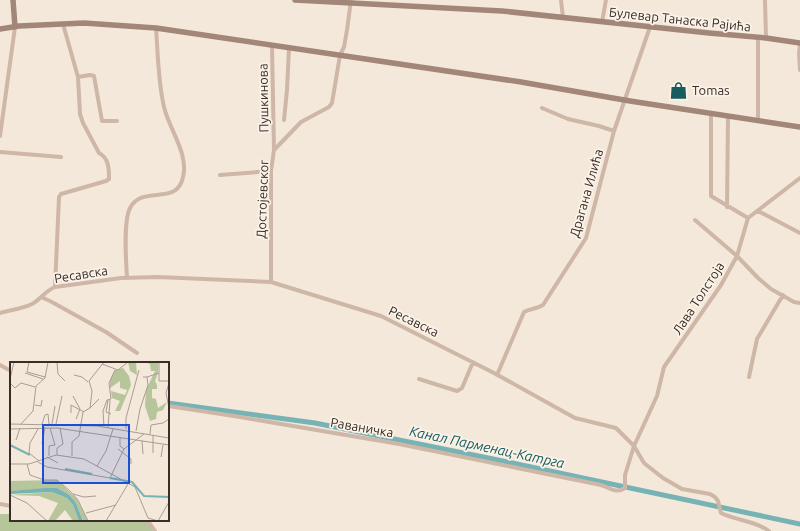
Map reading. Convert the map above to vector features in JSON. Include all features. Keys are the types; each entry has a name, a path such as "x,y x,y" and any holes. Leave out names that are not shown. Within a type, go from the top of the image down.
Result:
{"street":[{"path":"0,136 15,27 13,0"},
{"name":"Булевар Танаска Рајића","path":"295,0 351,1 502,11 758,37 800,44"},
{"path":"561,0 563,18"},
{"path":"602,22 606,0"},
{"path":"765,0 766,38"},
{"name":"Достојевског","path":"271,282 271,172 274,150 301,122 329,107 334,97 340,55 344,47 351,1"},
{"path":"0,29 84,23 156,28 522,82 624,100 800,127"},
{"path":"55,287 59,197 61,194 109,179 107,161 99,153 83,123 80,114 78,77 63,24"},
{"path":"624,100 650,27"},
{"path":"126,278 127,219 129,209 132,204 140,198 152,194 165,195 176,191 181,185 184,176 184,162 165,109 158,73 156,28"},
{"path":"758,37 758,120"},
{"path":"800,44 800,70"},
{"name":"Пушкинова","path":"272,45 274,150"},
{"path":"284,120 289,48"},
{"path":"78,77 90,75 94,76 102,121 117,121"},
{"name":"Драгана Илића","path":"497,375 524,312 537,309 543,305 586,238 624,100"},
{"path":"542,108 568,119 599,126 614,132"},
{"path":"711,113 711,196 727,207 748,218 800,178"},
{"path":"727,207 728,116"},
{"path":"0,152 61,156"},
{"path":"220,175 271,172"},
{"path":"758,211 800,233"},
{"name":"Лава Толстоја","path":"634,446 657,396 664,367 721,285 737,256 748,218"},
{"path":"695,220 737,256 767,286 800,304"},
{"name":"Ресавска","path":"0,313 26,306 55,287 126,278 158,277 271,282 381,316 473,362 575,418 616,428 634,446 644,463 663,478 682,489 710,494 718,501 720,513 760,525 769,531"},
{"path":"749,376 757,339 783,295"},
{"path":"41,297 106,332 137,353"},
{"path":"420,379 458,391 462,388 473,362"},
{"path":"0,366 10,371"},
{"name":"Раваничка","path":"169,406 399,444 601,485 615,491 620,491 625,487 626,476 634,446"},
{"path":"0,504 10,506"},
{"path":"148,521 155,531"}],"green space":[{"path":"0,514 10,514 10,521 148,521 155,531 0,531"}],"waterway":[{"name":"Канал Парменац-Катрга","path":"169,403 315,423 800,524"}],"place":[{"name":"Tomas","path":"679,90"}]}
